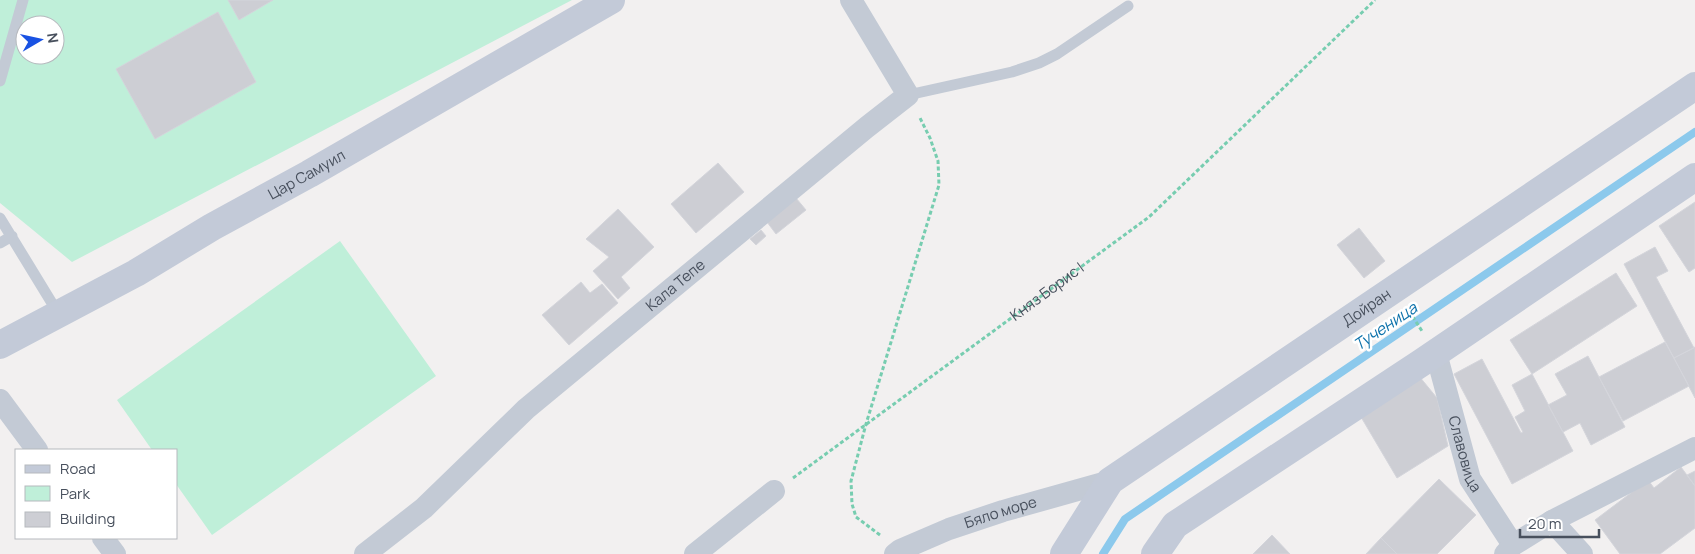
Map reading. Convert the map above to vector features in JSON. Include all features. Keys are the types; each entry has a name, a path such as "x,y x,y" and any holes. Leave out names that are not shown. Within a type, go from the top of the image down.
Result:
{"main road":[{"name":"Цар Самуил","path":"0,345 136,273 212,227 326,164 611,0"},
{"name":"Дойран","path":"1064,554 1110,481 1695,86"},
{"path":"1155,554 1175,524 1436,352 1695,177"}],"street":[{"path":"851,0 908,95"},
{"name":"Кала Тепе","path":"365,554 424,508 541,396 908,95"},
{"name":"Славовица","path":"1436,352 1470,479 1509,550"},
{"path":"0,400 36,449"},
{"path":"1509,550 1552,521 1695,448"},
{"name":"Бяло море","path":"896,554 900,550 949,529 1110,481"},
{"path":"695,554 774,491"},
{"path":"1552,521 1582,554"},
{"path":"104,539 115,554"}],"lane":[{"path":"0,81 23,0"},
{"path":"908,95 1012,72 1039,62 1057,54 1128,6"},
{"path":"0,218 58,313"},
{"path":"0,243 12,236"}],"path":[{"name":"Княз Борис I","path":"774,491 1149,217 1375,0"},
{"path":"856,517 852,504 851,481 866,424 938,185 938,161 930,138 908,95"},
{"path":"1395,289 1436,352"}],"green space":[{"path":"0,0 572,0 72,262 0,203"},
{"path":"340,241 436,376 212,535 178,487 178,449 151,449 117,400"}],"building":[{"path":"228,0 273,0 239,20"},
{"path":"218,12 256,82 155,139 116,69"},
{"path":"718,163 744,192 696,233 671,204"},
{"path":"796,198 806,210 776,234 767,222"},
{"path":"1695,202 1695,268 1689,272 1659,226"},
{"path":"618,209 654,247 621,277 630,288 618,299 593,271 609,257 586,239"},
{"path":"1359,228 1385,261 1364,278 1337,245"},
{"path":"761,230 766,236 756,245 750,239"},
{"path":"1655,247 1668,271 1656,277 1694,348 1674,358 1624,264"},
{"path":"1616,273 1637,306 1532,374 1510,340"},
{"path":"581,282 590,293 602,284 618,303 569,345 542,315"},
{"path":"1665,342 1689,386 1623,421 1599,377"},
{"path":"1695,347 1695,398 1674,358"},
{"path":"1588,356 1625,427 1591,445 1580,423 1563,432 1548,405 1567,395 1555,374"},
{"path":"1482,359 1521,433 1523,432 1515,417 1525,411 1512,385 1532,374 1573,451 1512,484 1454,374"},
{"path":"1419,376 1437,398 1448,446 1397,478 1361,417"},
{"path":"1681,467 1695,486 1695,528 1660,554 1620,554 1595,520 1648,480 1654,488"},
{"path":"1695,471 1695,486 1687,475"},
{"path":"1439,479 1476,515 1437,554 1397,554 1381,538"},
{"path":"1272,535 1290,554 1253,554"},
{"path":"1381,538 1397,554 1366,554"}],"waterway":[{"name":"Тученица","path":"1103,554 1125,519 1695,132"}]}
